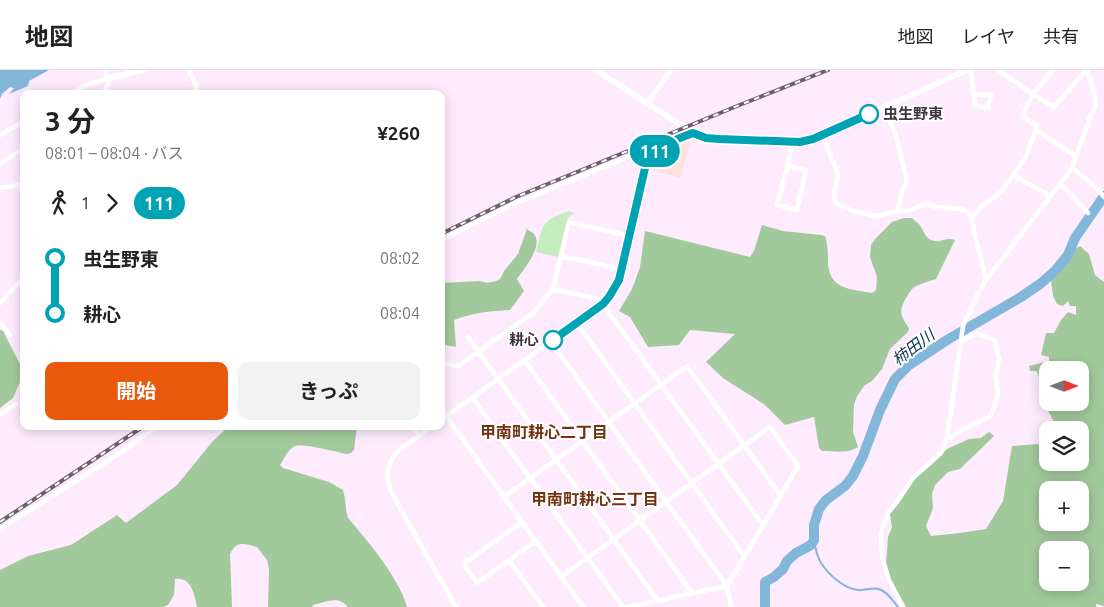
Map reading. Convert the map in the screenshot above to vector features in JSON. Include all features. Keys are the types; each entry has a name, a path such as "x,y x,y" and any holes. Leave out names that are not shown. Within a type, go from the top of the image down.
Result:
{"street":[{"path":"105,90 108,84 106,70"},
{"path":"78,90 106,79 143,70"},
{"path":"190,70 197,88 195,90"},
{"path":"596,70 693,133 706,138 792,142 808,140 822,135 967,70"},
{"path":"647,103 671,70"},
{"path":"971,70 975,106 988,108 992,95 975,94"},
{"path":"998,70 1054,107 1087,70"},
{"path":"971,218 982,206 1001,192 1026,156 1037,127 1022,115 1033,94 1053,70"},
{"path":"903,607 889,580 882,557 881,534 888,512 913,478 941,453 947,438 963,326 969,309 986,280 1072,168 1096,105 1087,70"},
{"path":"884,106 896,136 908,181 902,191 898,211"},
{"path":"0,135 20,123"},
{"path":"1036,130 1076,156"},
{"path":"583,607 446,417 603,304 615,289 645,168 650,156 656,150 693,133"},
{"path":"822,135 838,171 833,198 834,202 874,216 907,211 926,204 936,207 962,209 971,218 986,280"},
{"path":"787,166 806,170 797,210 777,205 792,142"},
{"path":"445,239 510,206 646,150 656,150"},
{"path":"0,164 20,151"},
{"path":"1072,168 1102,194"},
{"path":"1013,175 1050,196"},
{"path":"1060,183 1088,213"},
{"path":"0,188 20,185"},
{"path":"1102,194 1104,185"},
{"path":"445,364 458,366 533,313 553,289 569,222 629,236"},
{"path":"561,256 621,269"},
{"path":"0,303 20,281"},
{"path":"553,289 599,299 763,525"},
{"path":"0,322 10,335"},
{"path":"577,323 744,556"},
{"path":"947,438 989,417 993,411 998,394 996,377 999,360 995,340 974,334 961,340"},
{"path":"468,336 658,601"},
{"path":"551,342 727,586 732,607"},
{"path":"525,360 692,593"},
{"path":"504,497 687,366 781,496"},
{"path":"473,398 623,607"},
{"path":"0,415 16,404"},
{"path":"562,577 770,427 798,466 727,586 628,607"},
{"path":"0,529 120,453 152,430"},
{"path":"416,430 420,436"},
{"path":"428,430 394,455 389,466 387,478 392,494 456,607"},
{"path":"522,522 463,564 477,583 536,541"},
{"path":"509,560 543,607"}],"shaded area":[{"path":"691,141 680,178 648,169 660,152"}],"green space":[{"path":"569,211 574,213 568,218 558,257 536,252 542,229 548,221"},
{"path":"904,218 912,218 919,224 929,239 938,241 955,240 936,279 913,288 909,293 901,310 901,314 909,328 908,332 890,349 882,369 873,380 864,386 857,396 854,405 853,432 858,447 850,451 822,451 819,448 814,417 785,425 765,405 723,378 706,362 735,334 690,330 679,345 648,347 630,317 619,311 632,289 640,267 645,231 750,257 754,251 762,225 783,231 825,236 828,264 833,279 843,287 872,293 876,290 877,277 870,257 871,245 892,222"},
{"path":"527,229 534,234 536,239 535,251 517,279 524,291 510,310 481,313 454,320 456,347 445,345 445,283 480,281 487,283 496,281 500,279 518,254"},
{"path":"1080,246 1089,254 1095,275 1104,282 1104,606 1096,604 1096,607 906,607 891,580 886,563 888,537 892,527 890,514 917,476 947,449 969,439 981,438 989,432 994,436 960,469 948,472 935,485 932,494 933,508 926,526 931,536 986,529 1003,501 1012,446 1039,444 1039,471 1089,471 1089,421 1053,421 1048,411 1089,411 1089,361 1049,361 1049,357 1041,355 1046,333 1054,333 1068,312 1076,315 1076,306 1070,306 1068,301 1063,306 1057,304 1053,296 1051,280 1070,253"},
{"path":"0,330 3,331 20,364 20,381 13,398 0,408"},
{"path":"1039,364 1039,378 1037,371 1030,371 1029,366"},
{"path":"225,430 356,430 354,450 351,453 347,454 299,445 293,447 288,452 280,465 283,468 329,482 343,490 348,518 373,548 398,584 407,607 348,607 336,600 313,605 312,607 268,607 269,569 267,560 257,547 241,544 235,547 230,554 232,607 197,607 189,584 181,579 175,579 174,595 168,605 163,607 0,607 0,570 28,556 71,545 117,515 126,523 177,485 212,442"}],"water":[{"path":"0,70 49,70 29,81 28,86 9,94 14,88 10,87 2,94 0,99"}],"waterway":[{"name":"柿田川","path":"765,607 765,582 783,569 787,561 796,553 811,545 814,540 814,525 819,509 826,500 845,486 853,476 895,379 909,365 947,340 1021,297 1055,271 1068,255 1075,238 1104,196"},
{"path":"814,540 816,552 821,563 837,580 852,589 863,590 873,588 884,591 898,607"}],"railway":[{"path":"445,232 516,197 828,70"},
{"path":"0,522 138,430"}],"bus line":[{"name":"111","path":"553,340 603,304 615,289 619,280 646,162 656,150 693,133 706,138 800,142 843,127 869,114"}],"place":[{"name":"虫生野東","path":"869,114"},
{"name":"耕心","path":"553,340"}],"district":[{"name":"甲南町耕心二丁目","path":"544,432"},
{"name":"甲南町耕心三丁目","path":"595,499"}]}
